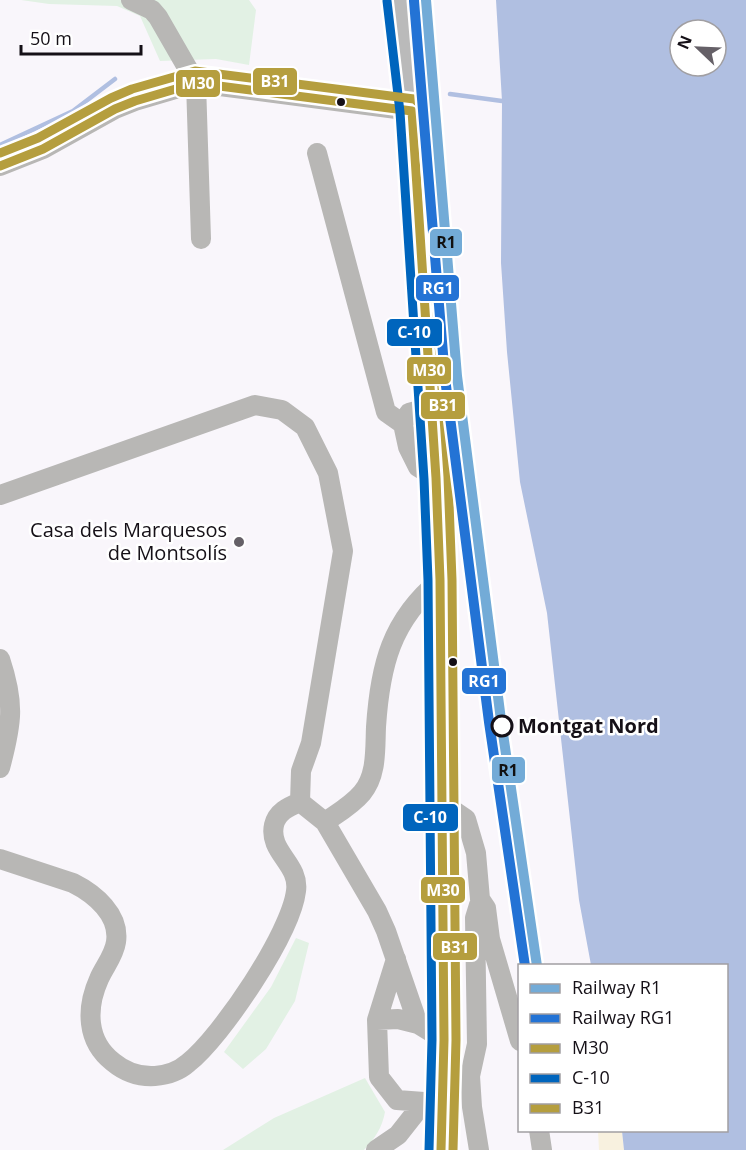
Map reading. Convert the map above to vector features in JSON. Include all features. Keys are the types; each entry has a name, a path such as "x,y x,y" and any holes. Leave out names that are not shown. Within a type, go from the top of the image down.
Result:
{"main road":[{"path":"399,0 412,111 436,478 440,580 444,1040 441,1150"}],"street":[{"path":"131,0 152,10 158,17 196,83 201,239"},
{"path":"0,166 43,149 115,109 196,83 412,111"},
{"path":"317,153 386,412 403,424"},
{"path":"0,495 255,405 282,410 305,428 328,473 343,551 311,743 300,771 300,802"},
{"path":"431,407 409,413 403,424 408,447 418,467 436,478"},
{"path":"325,822 352,803 363,792 372,774 376,753 379,694 385,665 406,615 421,595 440,580"},
{"path":"0,659 8,685 11,711 8,737 0,768"},
{"path":"300,802 325,822 377,911 418,1024"},
{"path":"0,859 73,883 105,907 111,918 116,941 113,953 100,977 91,1001 91,1026 95,1039 111,1060 129,1072 152,1076 164,1074 177,1070 200,1052 242,999 275,943 294,901 297,881 274,843 273,828 279,813 300,802"},
{"path":"441,802 466,819 476,853 480,899 475,918 477,1044 467,1093 479,1150"},
{"path":"441,849 476,853"},
{"path":"480,899 486,908 490,939 518,1037"},
{"path":"376,1150 398,1135 424,1102 397,1100 379,1077 377,1020 396,959"},
{"path":"377,1020 398,1019 418,1024 444,1040"},
{"path":"539,1132 542,1150"}],"green space":[{"path":"21,0 249,0 256,10 249,65 216,59 160,61 140,16 117,6 49,4"},
{"path":"296,938 309,943 295,1001 266,1049 243,1069 224,1052 271,987"},
{"path":"365,1078 385,1112 378,1133 364,1150 223,1150 274,1118"}],"sand":[{"path":"598,1132 622,1132 624,1150 599,1150"}],"water":[{"path":"496,0 746,0 746,1150 624,1150 622,1132 728,1132 728,964 591,964 579,900 547,613 520,482 501,263 502,101"}],"waterway":[{"path":"0,145 73,111 115,79"},
{"path":"450,94 502,101"}],"rail line":[{"name":"R1","path":"426,0 457,376 501,720 537,964"},
{"name":"RG1","path":"414,1 445,378 489,722 525,964"}],"transit line":[{"name":"C-10","path":"387,1 400,112 424,479 428,580 432,1040 429,1150"},
{"name":"B31","path":"0,153 38,138 132,89 195,71 414,99 423,106 448,477 452,580 456,1040 453,1150"},
{"name":"M30","path":"0,166 43,149 115,109 196,83 412,111"},
{"name":"M30","path":"412,111 436,478 440,580 444,1040 441,1150"}],"place":[{"name":"Casa dels Marquesos de Montsolís","path":"239,542"},
{"name":"Montgat Nord","path":"502,726"}]}
